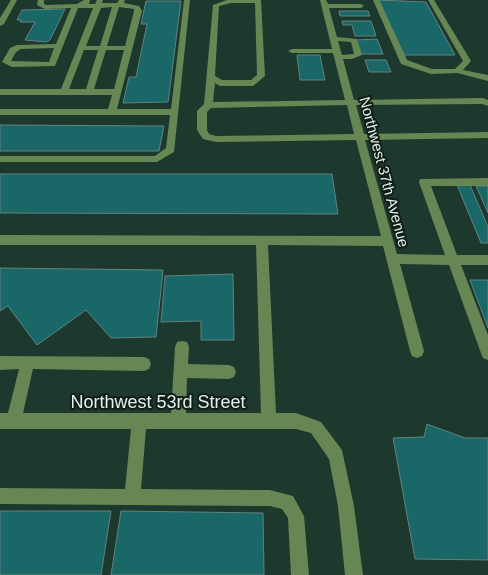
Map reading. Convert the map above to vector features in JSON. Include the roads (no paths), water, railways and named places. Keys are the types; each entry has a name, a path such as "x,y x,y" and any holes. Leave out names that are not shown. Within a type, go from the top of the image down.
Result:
{"street":[{"path":"0,24 14,0"},
{"path":"41,0 40,5 45,7 75,7 98,3"},
{"path":"0,159 157,159 170,150 187,0"},
{"path":"211,77 220,82 253,83 261,76 258,0 231,0 216,5 208,105 202,111 202,130 206,136 216,139 488,135"},
{"path":"376,0 404,62 430,72 456,71 488,78"},
{"path":"431,0 467,60 456,71"},
{"path":"59,46 20,47 12,50 6,62 12,65 52,64 75,7 86,1 137,7 138,11 112,112"},
{"path":"64,92 98,3"},
{"path":"324,3 361,6"},
{"name":"Northwest 37th Avenue","path":"324,3 417,351"},
{"path":"88,92 119,4"},
{"path":"292,52 337,54 352,57 358,55 354,41 333,39"},
{"path":"81,48 128,48"},
{"path":"0,92 117,92"},
{"path":"208,105 488,103"},
{"path":"0,112 175,112"},
{"path":"488,182 424,182 488,353"},
{"path":"0,240 387,241"},
{"path":"262,241 269,421"},
{"path":"392,260 488,260"},
{"path":"178,421 182,347"},
{"path":"7,421 28,362"},
{"path":"0,363 144,364"},
{"path":"181,371 229,372"},
{"name":"Northwest 53rd Street","path":"7,421 296,421 316,427 336,456 346,506 354,575"},
{"path":"132,497 139,421"},
{"path":"0,496 270,498 287,502 296,516 300,575"}]}
